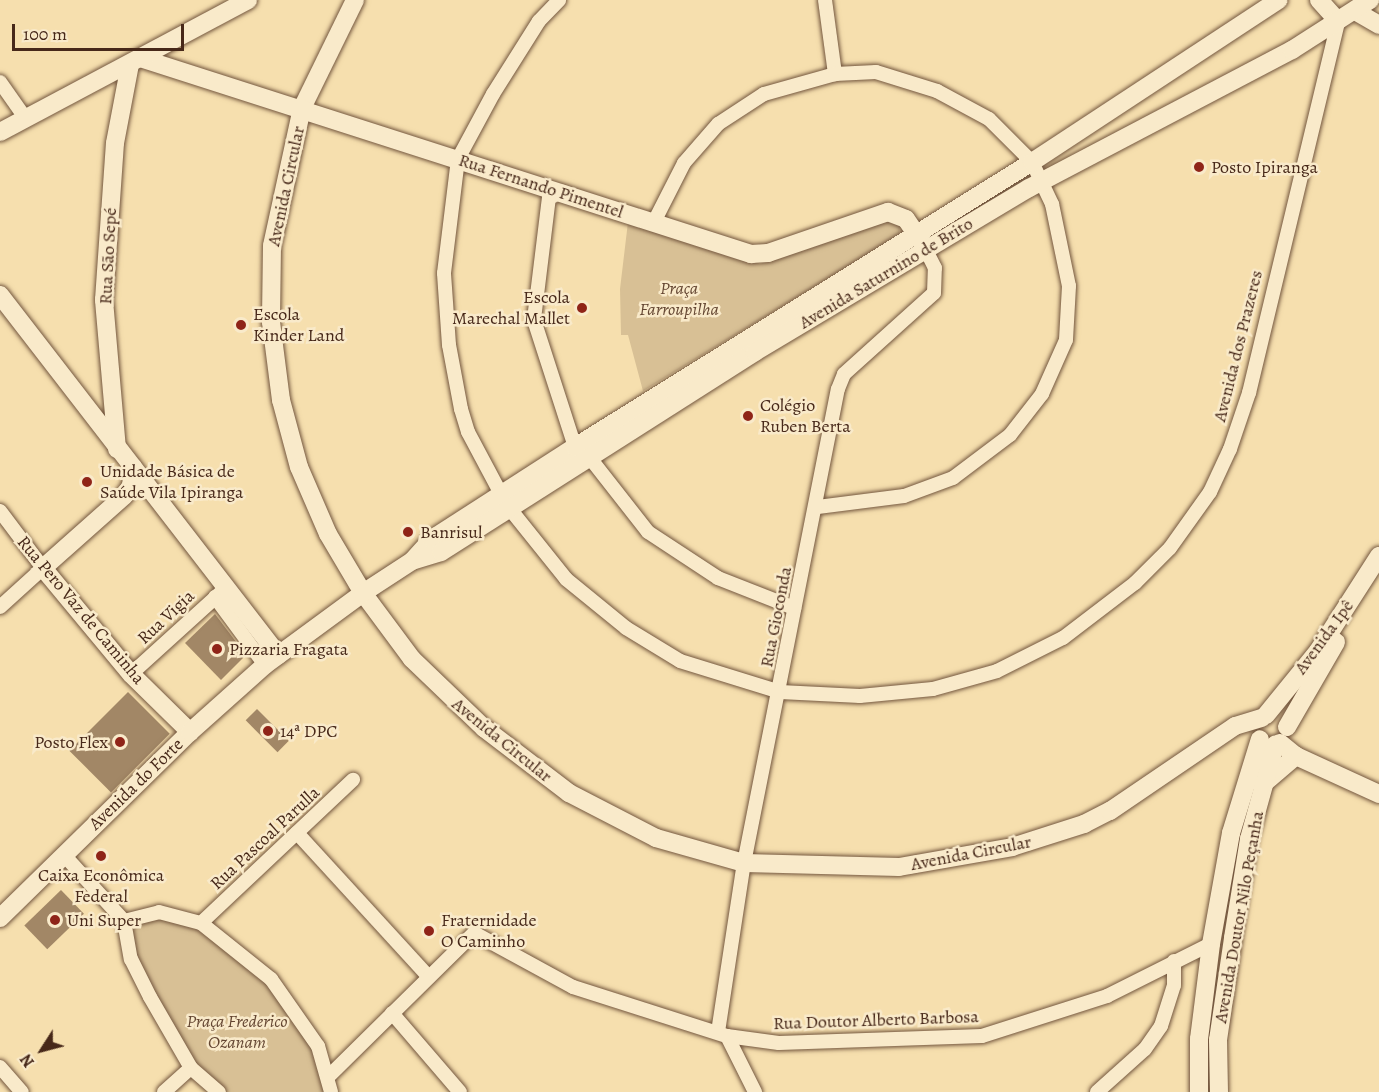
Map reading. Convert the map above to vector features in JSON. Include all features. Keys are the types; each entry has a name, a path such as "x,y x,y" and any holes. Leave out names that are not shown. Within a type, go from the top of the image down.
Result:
{"street":[{"path":"0,132 248,0"},
{"name":"Avenida Circular","path":"355,0 302,108 272,246 273,333 281,400 299,467 328,534 363,592 412,659 460,710 569,793 644,833 744,863 899,867 1011,847 1110,811 1232,728 1270,732"},
{"name":"Avenida dos Prazeres","path":"559,0 539,21 498,85 458,159 444,273 449,345 468,432 506,502 567,579 626,628 687,664 780,692 887,694 933,688 997,671 1082,625 1135,583 1176,541 1210,492 1250,393 1338,21"},
{"path":"825,0 835,74"},
{"name":"Avenida Saturnino de Brito","path":"506,502 575,447 1032,162 1279,0"},
{"path":"1319,0 1338,21"},
{"path":"1362,6 1379,25"},
{"name":"Avenida Saturnino de Brito","path":"271,660 363,592 412,561 432,539 585,461 1042,181 1292,50 1362,6"},
{"name":"Rua Fernando Pimentel","path":"135,61 302,108 760,255 888,212 906,219 926,250"},
{"name":"Rua São Sepé","path":"117,449 104,300 115,144 135,61"},
{"path":"654,222 684,163 718,124 764,94 835,74 876,72 937,91 989,119 1032,162 1042,181 1060,231 1069,286 1066,340 1042,394 1010,435 953,478 904,496 818,507"},
{"path":"0,82 26,119"},
{"path":"550,189 534,320 575,447 648,532 718,578 794,608"},
{"name":"Rua Gioconda","path":"723,1034 744,863 780,692 794,608 818,507 841,382 933,293 935,268 926,250"},
{"path":"0,295 152,492 220,592 271,660"},
{"path":"0,607 124,496 131,486 133,467"},
{"path":"124,496 152,492"},
{"name":"Rua Pero Vaz de Caminha","path":"0,511 43,568 130,674 190,732"},
{"name":"Avenida Ipê","path":"1270,732 1288,685 1318,651 1379,557"},
{"name":"Avenida Ipê","path":"1270,732 1379,557"},
{"name":"Rua Vigia","path":"130,674 220,592"},
{"name":"Avenida do Forte","path":"0,918 190,732 271,660"},
{"path":"1232,728 1288,685"},
{"path":"1270,732 1296,756 1379,794"},
{"name":"Avenida Doutor Nilo Peçanha","path":"1219,1092 1218,1040 1263,785 1270,732"},
{"name":"Avenida Doutor Nilo Peçanha","path":"1199,1092 1199,1039 1211,944 1231,833 1270,732"},
{"path":"1263,785 1296,756"},
{"name":"Rua Pascoal Parulla","path":"201,922 353,780"},
{"path":"297,833 429,977 329,1076"},
{"path":"64,855 124,921 131,959 191,1068 219,1092"},
{"path":"124,921 159,912 201,922 271,979 318,1046 329,1076 331,1092"},
{"name":"Rua Doutor Alberto Barbosa","path":"429,977 474,933 573,987 723,1034 779,1043 982,1036 1107,996 1211,944"},
{"path":"1097,1092 1144,1049 1161,1026 1174,985 1174,961"},
{"path":"392,1013 460,1092"},
{"path":"723,1034 755,1092"},
{"path":"0,1067 22,1092"},
{"path":"164,1092 191,1068"}],"green space":[{"name":"Praça Farroupilha","path":"888,218 900,223 899,235 643,391 628,335 621,335 620,289 628,222 760,264"},
{"name":"Praça Frederico Ozanam","path":"159,915 197,927 269,983 315,1049 325,1092 222,1092 194,1067 135,959 129,924"}],"building":[{"name":"Pizzaria Fragata","path":"215,614 246,655 221,680 185,643"},
{"name":"Posto Flex","path":"128,692 170,734 111,792 69,751"},
{"name":"14ª DPC","path":"257,709 289,741 278,752 246,720"},
{"name":"Uni Super","path":"61,890 84,914 47,949 24,925"}],"place":[{"name":"Posto Ipiranga","path":"1199,167"},
{"name":"Escola Marechal Mallet","path":"582,308"},
{"name":"Escola Kinder Land","path":"241,325"},
{"name":"Colégio Ruben Berta","path":"748,416"},
{"name":"Unidade Básica de Saúde Vila Ipiranga","path":"87,482"},
{"name":"Banrisul","path":"408,532"},
{"name":"Pizzaria Fragata","path":"217,649"},
{"name":"14ª DPC","path":"268,731"},
{"name":"Posto Flex","path":"120,742"},
{"name":"Caixa Econômica Federal","path":"101,856"},
{"name":"Uni Super","path":"55,920"},
{"name":"Fraternidade O Caminho","path":"429,931"}]}
